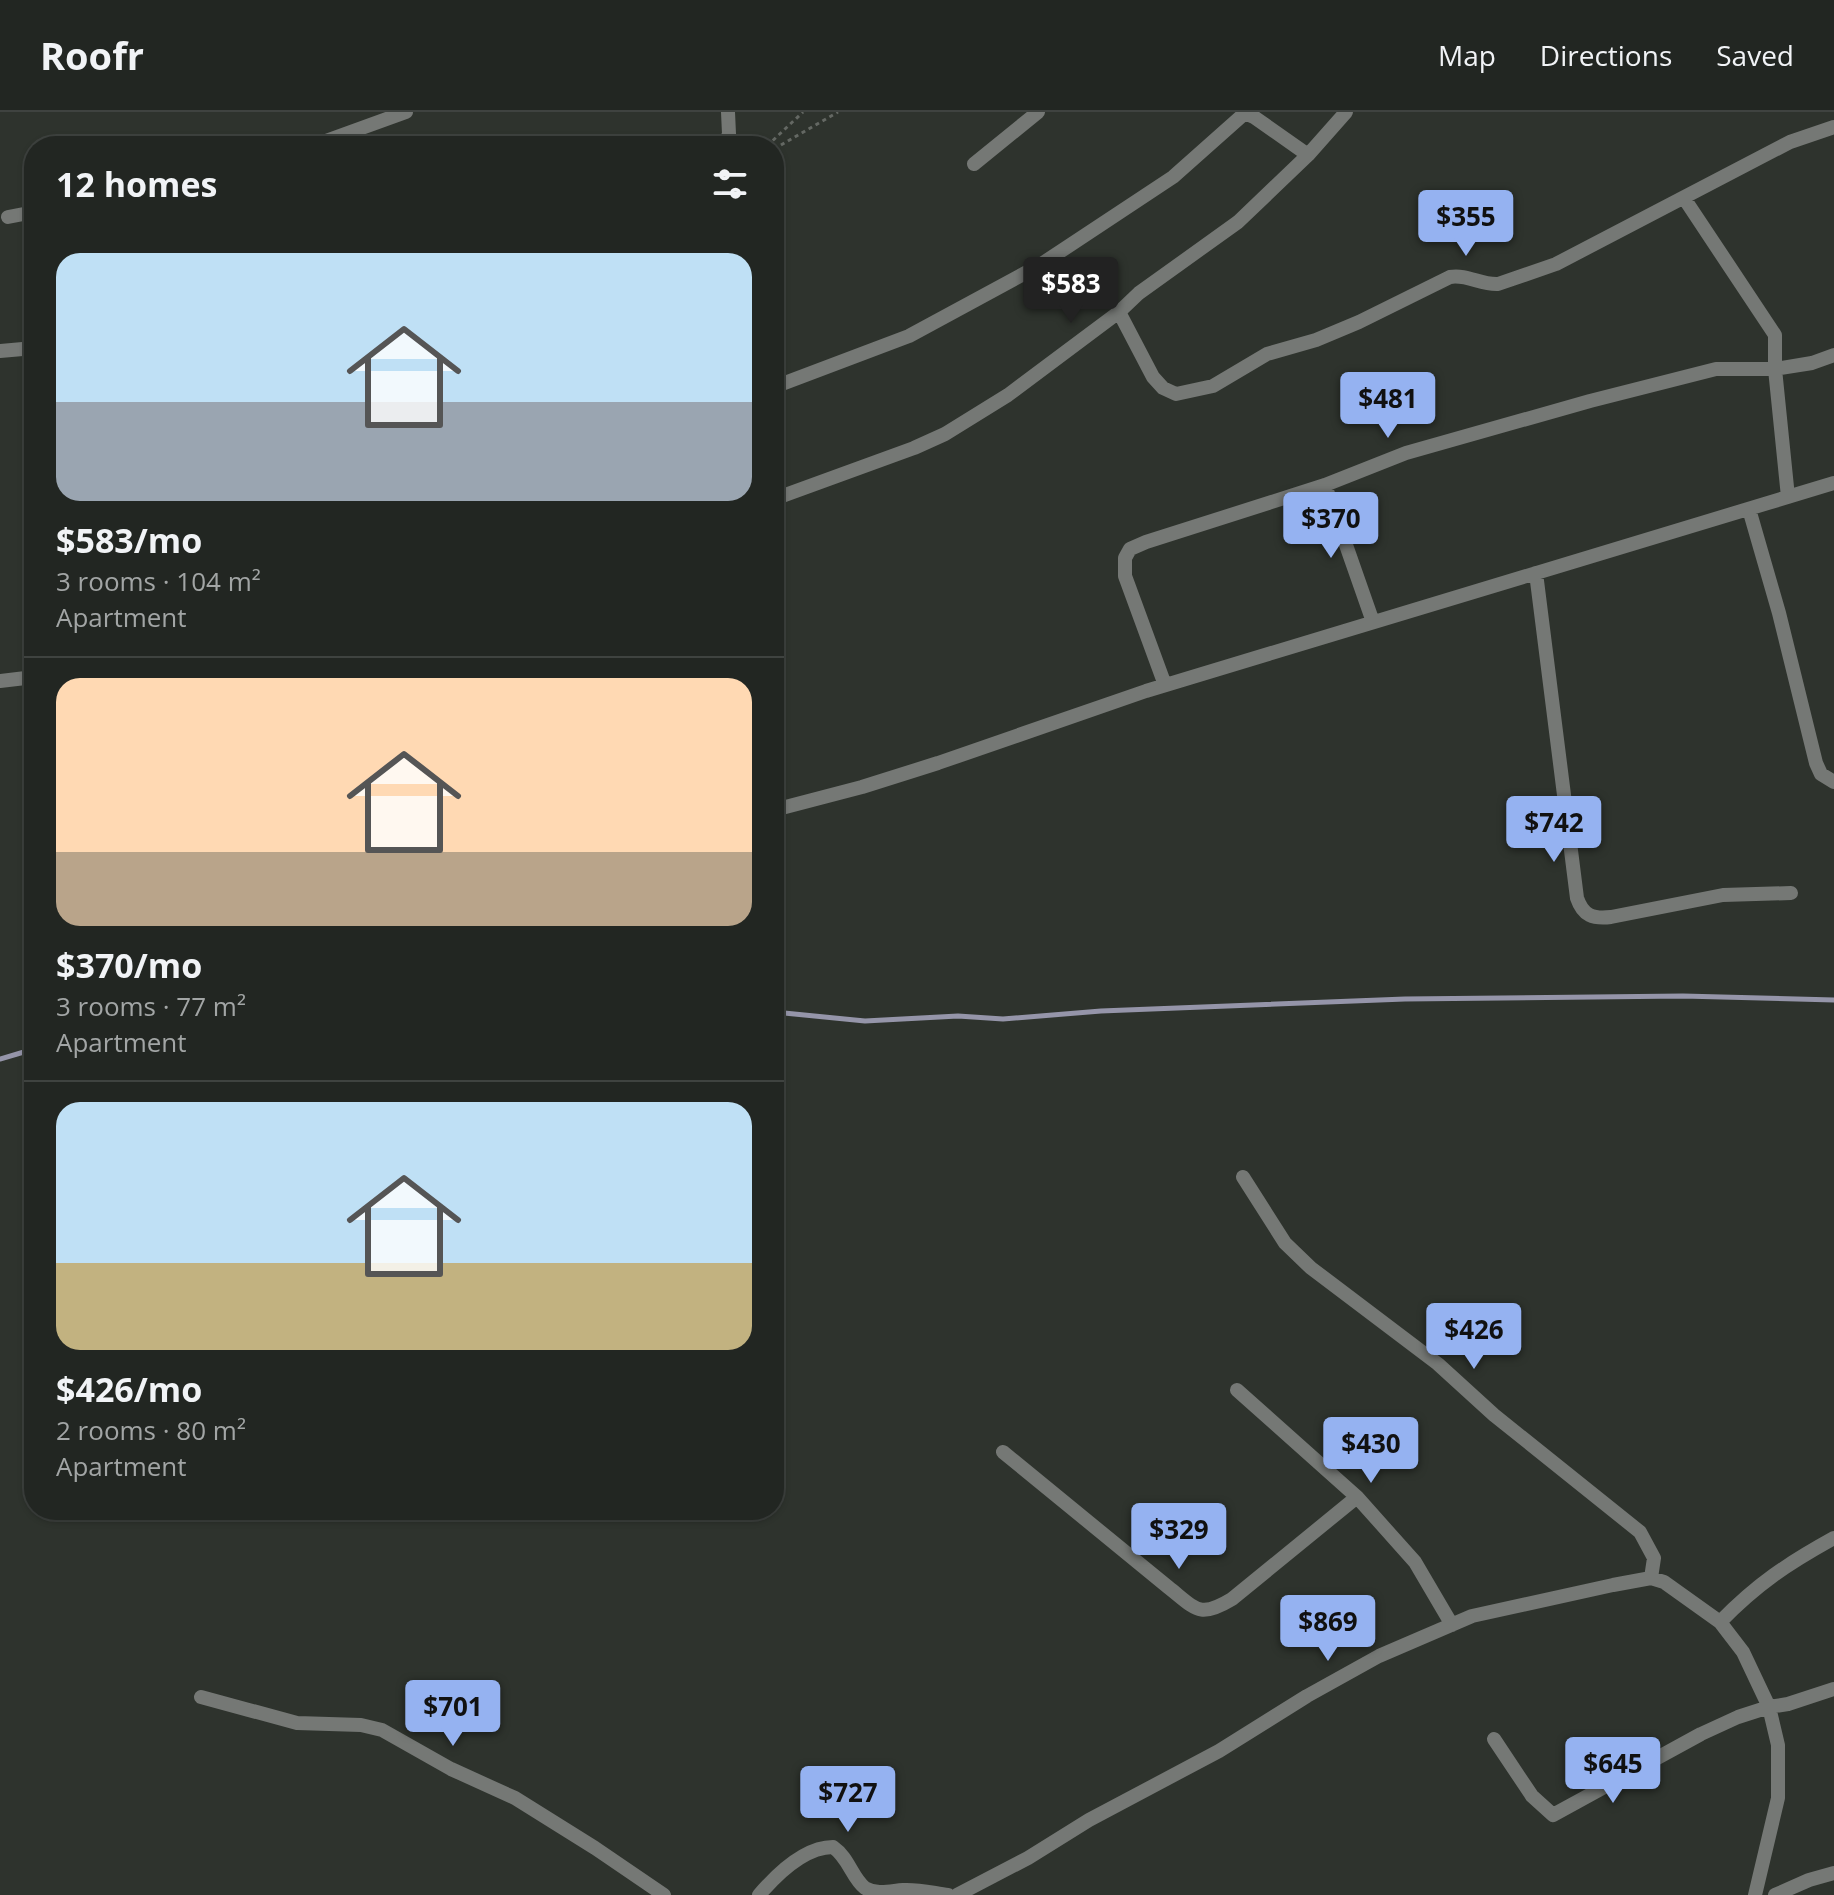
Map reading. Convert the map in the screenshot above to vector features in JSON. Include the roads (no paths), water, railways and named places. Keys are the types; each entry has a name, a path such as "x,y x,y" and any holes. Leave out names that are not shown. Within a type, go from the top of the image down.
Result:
{"street":[{"path":"340,136 406,112"},
{"path":"728,112 728,136"},
{"path":"974,164 1038,112"},
{"path":"784,495 945,434 1008,395 1119,312 1139,293 1238,222 1308,155 1346,112"},
{"path":"784,383 909,336 1040,265 1173,177 1245,113 1308,155"},
{"path":"1119,312 1153,377 1163,388 1176,394 1213,386 1267,354 1316,340 1359,322 1450,277 1462,276 1489,284 1543,269 1617,234 1790,142 1834,127"},
{"path":"1684,198 1771,326 1776,348 1775,369 1788,497"},
{"path":"8,217 24,214"},
{"path":"0,351 24,349"},
{"path":"1165,685 1125,576 1125,558 1130,549 1325,485 1406,453 1678,378 1716,369 1775,369 1812,363 1834,355"},
{"path":"784,807 938,763 1165,685 1834,483"},
{"path":"1325,485 1373,622"},
{"path":"1749,509 1779,613 1816,763 1821,774 1834,782"},
{"path":"1536,573 1577,898 1581,909 1596,918 1611,917 1723,895 1791,893"},
{"path":"0,681 24,678"},
{"path":"1243,1177 1285,1243 1311,1268 1438,1364 1494,1415 1640,1532 1654,1558 1651,1578"},
{"path":"1237,1390 1357,1497 1415,1562 1452,1625"},
{"path":"1003,1452 1176,1593 1194,1607 1205,1611 1214,1610 1232,1599 1357,1497"},
{"path":"1720,1622 1750,1591 1793,1561 1834,1538"},
{"path":"957,1895 1219,1751 1379,1656 1472,1616 1651,1578 1664,1582 1720,1622 1743,1652 1769,1707 1778,1745 1778,1798 1755,1895"},
{"path":"1494,1739 1532,1796 1553,1815 1738,1717 1834,1689"},
{"path":"201,1697 297,1723 361,1725 382,1730 451,1769 515,1798 664,1895"},
{"path":"759,1895 786,1868 815,1851 833,1847 867,1889 875,1893 901,1890 948,1895"},
{"path":"1775,1895 1834,1873"}],"waterway":[{"path":"784,1013 865,1021 958,1016 1003,1019 1101,1011 1405,999 1683,996 1834,1000"},
{"path":"0,1059 24,1052"}]}
